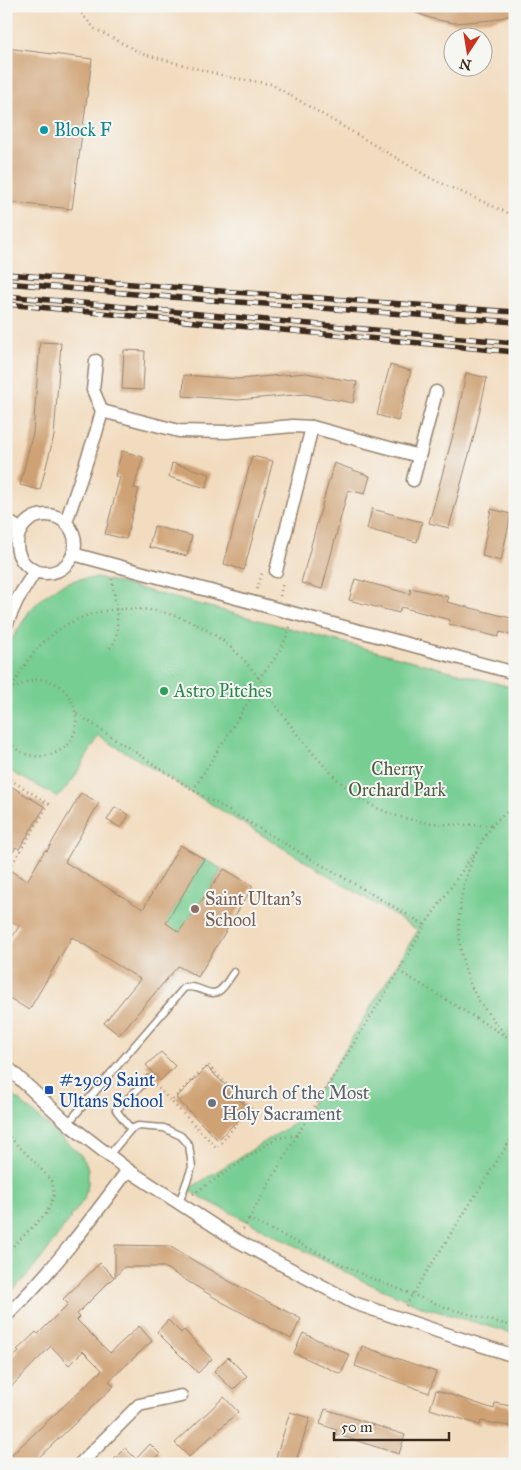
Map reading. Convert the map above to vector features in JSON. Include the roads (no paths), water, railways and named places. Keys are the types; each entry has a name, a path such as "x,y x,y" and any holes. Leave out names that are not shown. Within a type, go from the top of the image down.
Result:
{"street":[{"path":"66,522 94,442 102,411 93,390 96,361"},
{"path":"413,480 436,392"},
{"path":"102,411 179,431 227,432 293,426 312,427 419,456"},
{"path":"276,571 312,427"},
{"path":"42,516 58,518 66,522 74,537 74,554 69,562 53,572 44,573 35,570 21,558 18,548 21,530 34,518 42,516"},
{"path":"6,520 21,530"},
{"path":"74,554 515,673"},
{"path":"6,625 17,600 35,570"},
{"path":"6,1066 69,1122 71,1126 128,1170 178,1204 250,1248 354,1303 515,1356"},
{"path":"6,1316 40,1283 128,1170"},
{"path":"80,1464 139,1405 181,1396"}],"lane":[{"path":"69,1122 184,988 191,987 212,994 217,993 234,972"},
{"path":"131,1129 116,1110 148,1079"},
{"path":"109,1155 131,1129 138,1126 164,1128 180,1136 189,1145 192,1167 178,1204"}],"railway":[{"path":"6,274 515,312"},
{"path":"6,283 515,322"},
{"path":"6,296 515,343"},
{"path":"6,304 515,352"}],"place":[{"name":"Block F","path":"44,130"},
{"name":"Astro Pitches","path":"164,691"},
{"name":"Saint Ultan’s School","path":"195,909"},
{"name":"#2909 Saint Ultans School","path":"49,1090"},
{"name":"Church of the Most Holy Sacrament","path":"212,1103"}],"park label":[{"name":"Cherry Orchard Park","path":"397,780"}]}
